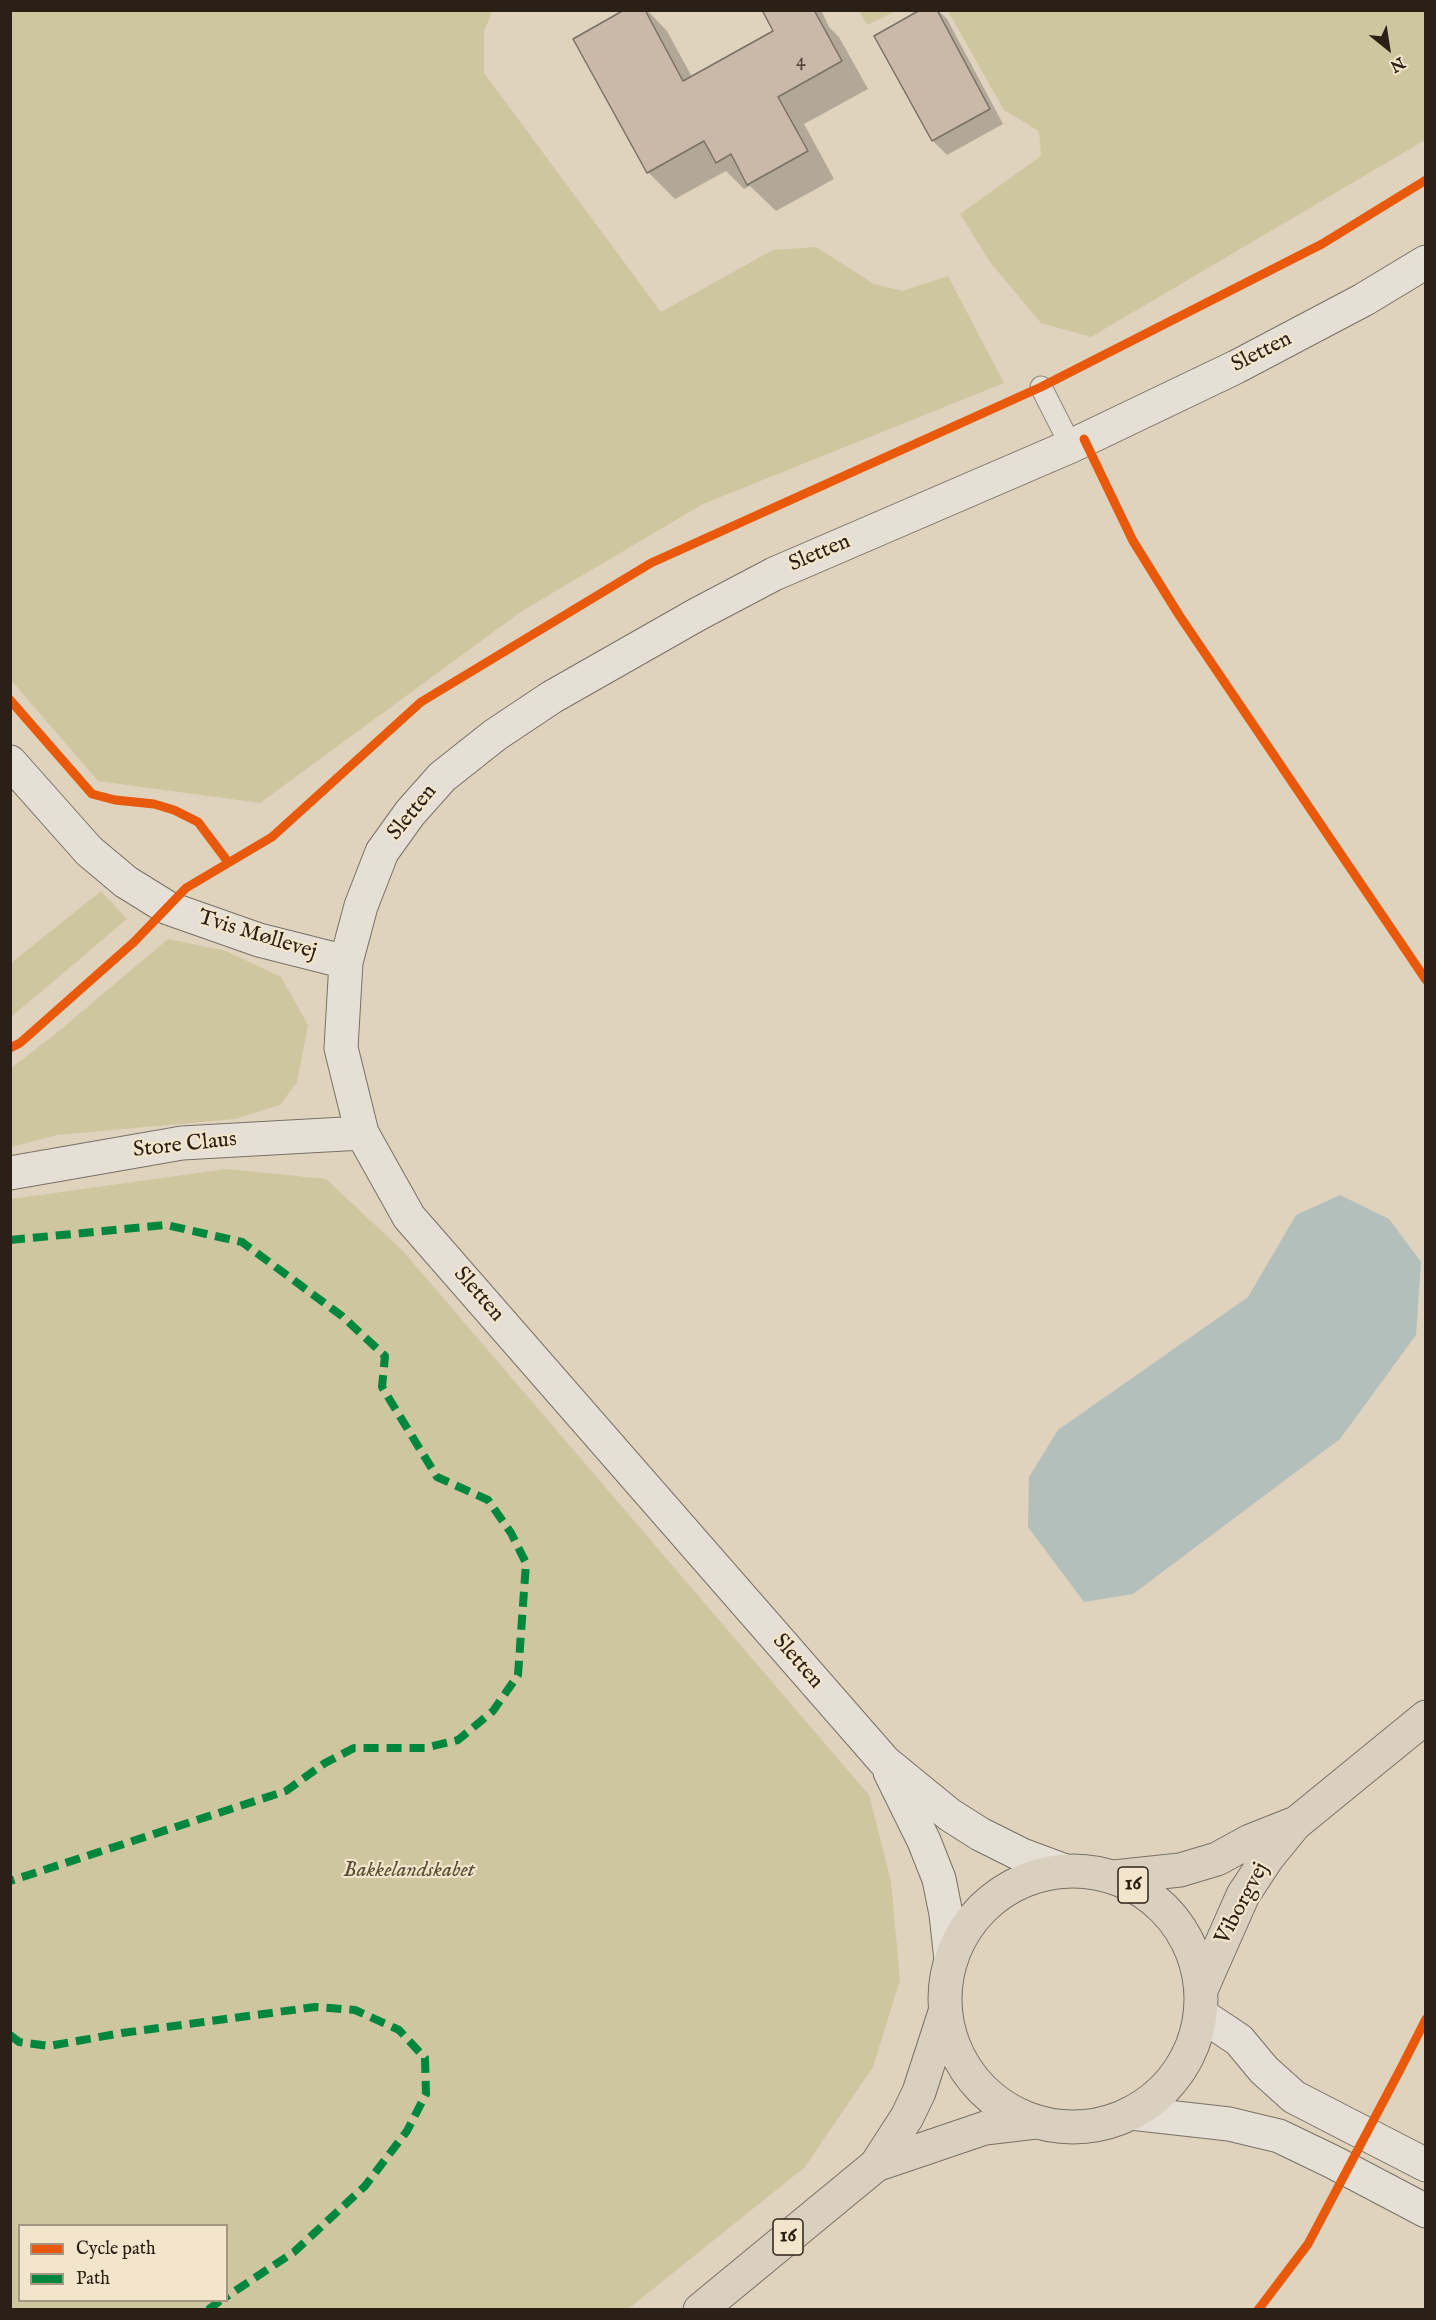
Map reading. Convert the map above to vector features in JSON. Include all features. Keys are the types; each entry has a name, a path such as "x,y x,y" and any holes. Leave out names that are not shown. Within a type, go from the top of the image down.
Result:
{"main road":[{"name":"Viborgvej","path":"1202,2003 1243,1895 1268,1857 1295,1824 1425,1717"},
{"name":"Viborgvej","path":"1114,1877 1180,1870 1217,1860 1250,1841 1295,1824"},
{"name":"16","path":"1065,1871 1090,1871 1114,1877 1137,1887 1151,1897 1175,1920 1188,1941 1197,1965 1202,2003 1184,2063 1170,2083 1152,2100 1131,2113 1109,2122 1060,2127 1036,2122 993,2099 960,2061 950,2036 945,2012 945,1985 951,1960 961,1936 976,1915 995,1897 1017,1884 1040,1874 1065,1871"},
{"name":"16","path":"700,2310 876,2165 911,2109 930,2065 945,2012"},
{"name":"16","path":"876,2165 985,2128 1036,2122"}],"street":[{"name":"Sletten","path":"1065,1871 1022,1855 980,1834 950,1815 885,1762 409,1217 362,1133 341,1048 346,962 361,906 382,852 410,813 442,777 495,735 552,697 698,614 774,574 1071,446 1236,367 1363,300 1425,262"},
{"name":"Tvis Møllevej","path":"10,762 89,851 126,882 168,908 259,940 346,962"},
{"name":"Store Claus","path":"10,1173 182,1143 362,1133"},
{"name":"Sletten","path":"885,1762 924,1841 939,1879 951,1960"},
{"path":"1202,2003 1239,2040 1264,2070 1294,2097 1425,2165"},
{"path":"1131,2113 1229,2124 1279,2136 1425,2211"}],"lane":[{"path":"1041,387 1071,446"}],"green space":[{"path":"10,11 492,11 484,32 484,73 661,312 773,250 816,247 874,284 902,291 948,276 1004,383 703,504 522,611 260,803 98,781 11,680"},
{"path":"859,11 896,11 867,25"},
{"path":"948,11 1425,11 1425,140 1091,337 1041,323 990,262 960,214 1041,156 1039,131 1004,110"},
{"path":"101,891 127,919 11,1017 11,963"},
{"path":"168,939 226,951 281,977 308,1025 297,1082 280,1105 235,1119 57,1135 11,1147 11,1068 53,1036"},
{"name":"Bakkelandskabet","path":"227,1169 326,1179 403,1251 869,1795 891,1881 900,1980 873,2067 805,2167 628,2309 11,2309 11,1199"}],"shaded area":[{"path":"1340,1195 1389,1219 1421,1262 1416,1335 1340,1439 1133,1594 1084,1602 1028,1527 1029,1477 1058,1430 1248,1297 1296,1215"}],"building":[{"path":"624,10 645,10 683,81 773,31 762,10 814,10 842,61 778,97 808,151 747,185 731,154 716,163 704,141 647,173 573,39"},
{"path":"920,10 937,10 990,109 932,141 874,36"}],"marked path":[{"path":"10,1240 166,1225 242,1242 342,1316 385,1356 382,1387 437,1477 488,1500 511,1533 526,1563 518,1675 493,1711 458,1740 425,1748 354,1748 325,1763 286,1791 10,1881"},
{"path":"10,2035 19,2042 49,2046 122,2033 315,2007 355,2010 399,2030 425,2058 426,2094 407,2131 365,2186 294,2252 228,2296"},
{"path":"208,2310 218,2302"}],"cycle path":[{"path":"10,1048 20,1043 134,942 186,888 272,837 421,702 651,563 1041,387 1322,244 1426,180"},
{"path":"1084,439 1133,541 1179,615 1426,980"},
{"path":"10,700 92,794 115,800 154,804 174,810 198,822 228,862"},
{"path":"1258,2310 1308,2244 1426,2019"}]}
